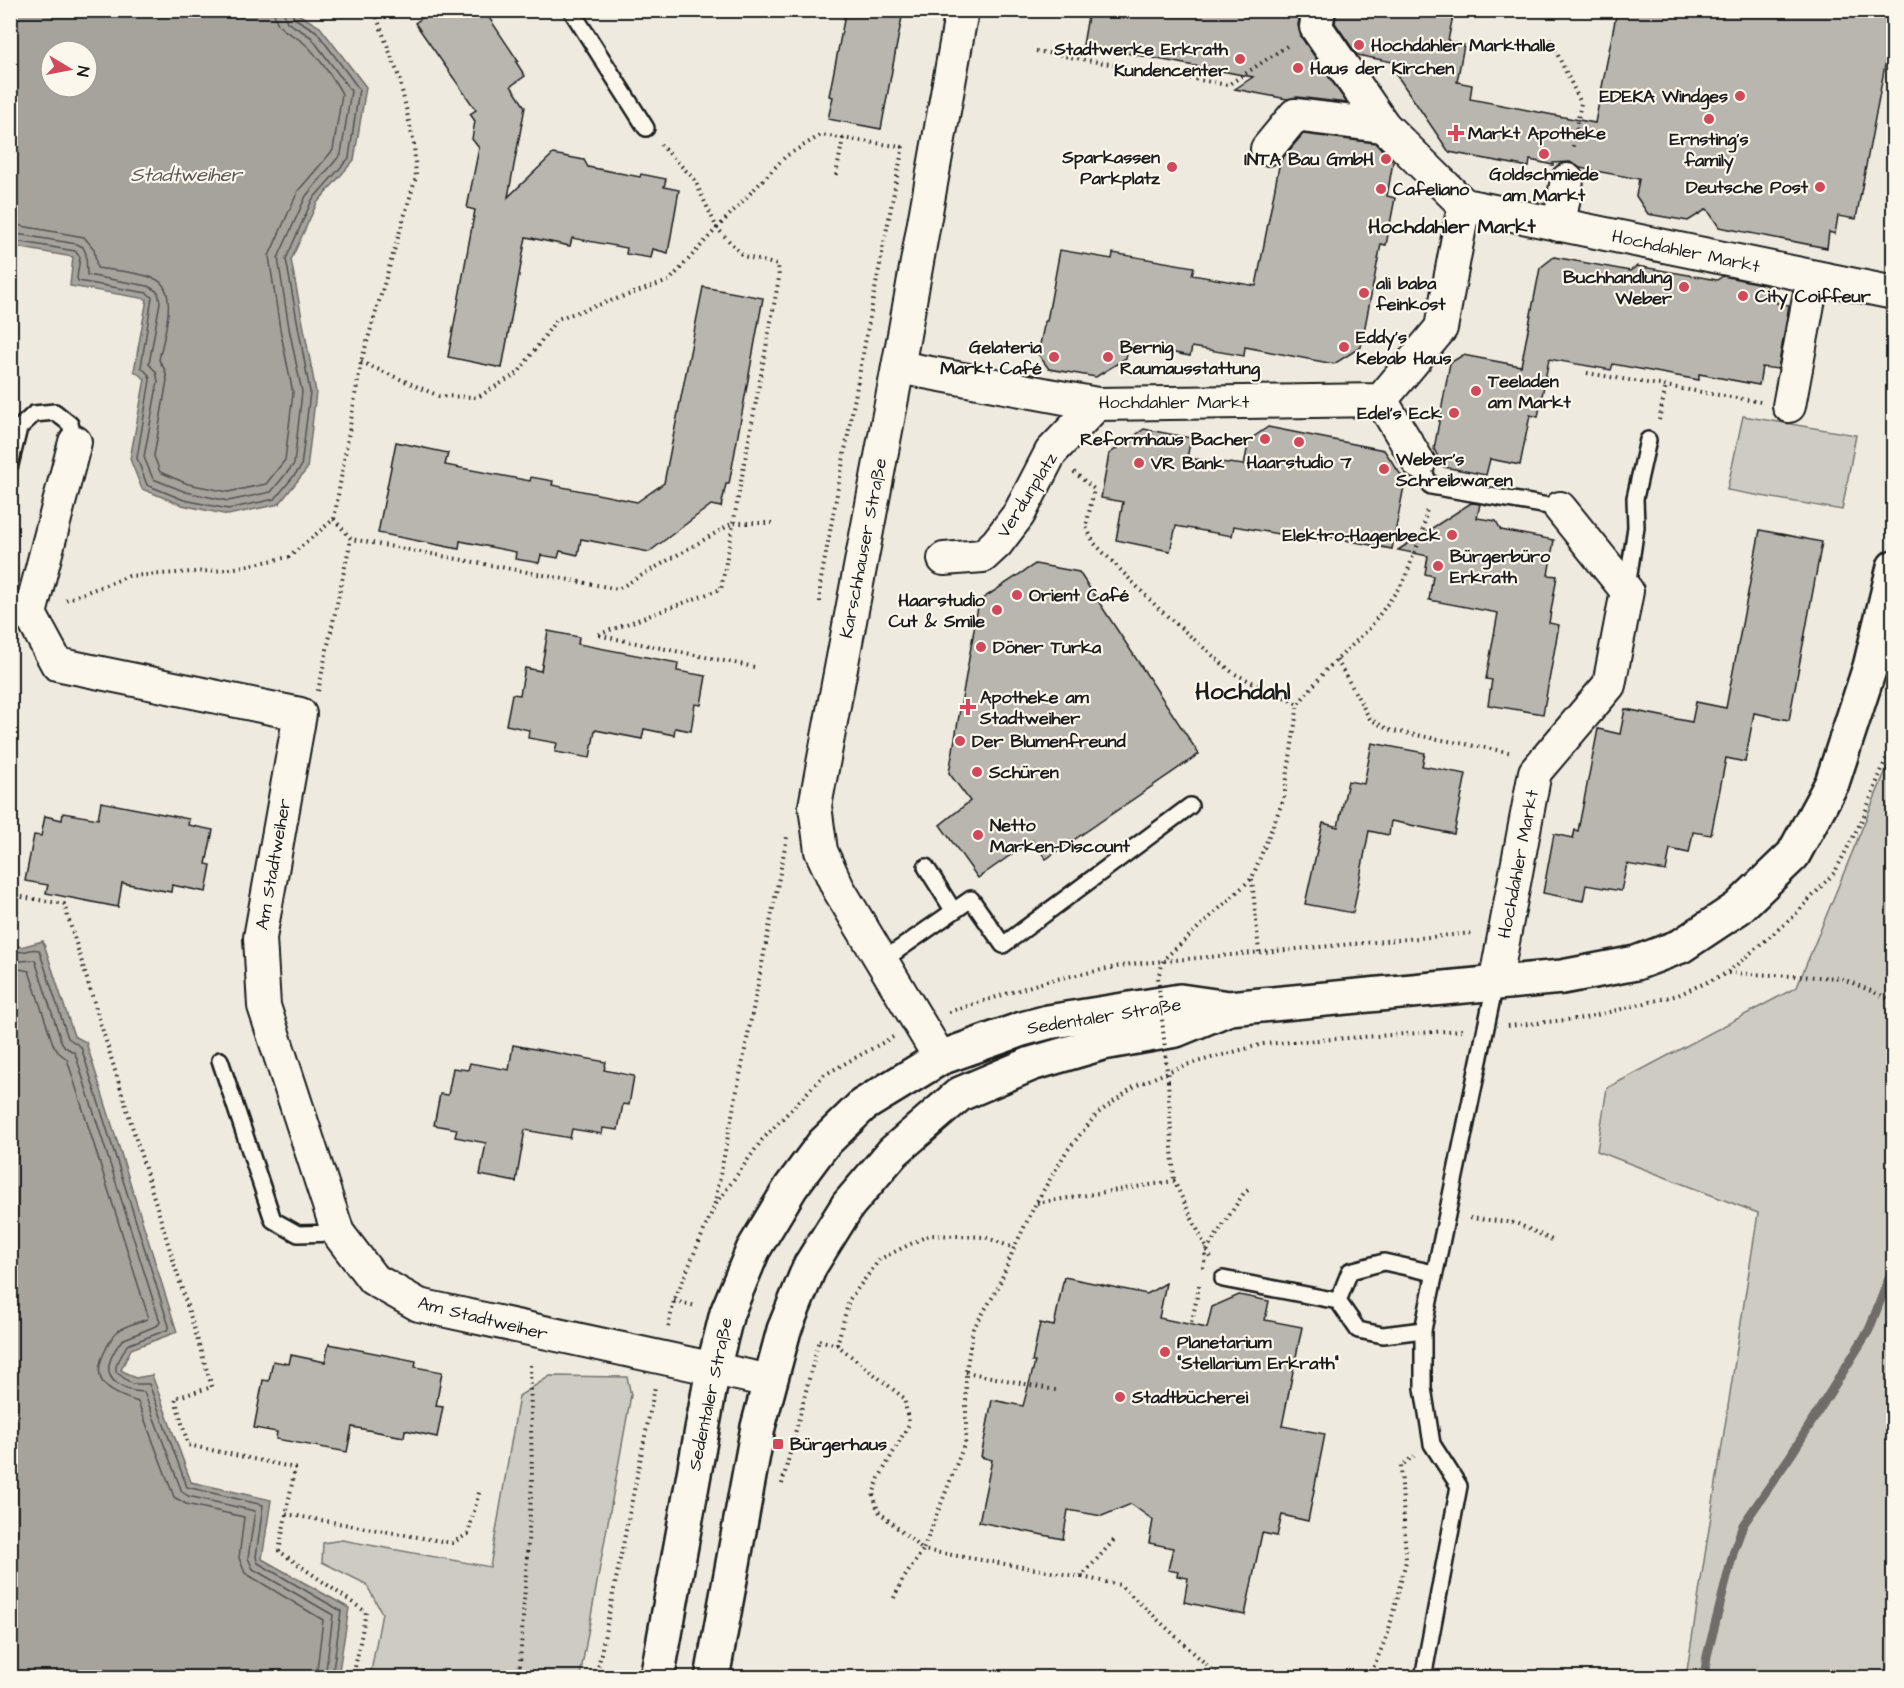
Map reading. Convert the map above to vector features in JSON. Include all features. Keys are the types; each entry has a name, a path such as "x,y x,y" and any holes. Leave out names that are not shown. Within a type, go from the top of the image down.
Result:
{"street":[{"name":"Karschhauser Straße","path":"940,1058 838,888 821,851 815,806 898,367 962,10"},
{"path":"1318,19 1384,126 1464,205 1441,328 1381,400 1425,475"},
{"path":"1268,149 1295,115 1384,126"},
{"path":"1559,225 1568,180"},
{"name":"Hochdahler Markt","path":"1464,205 1893,293"},
{"path":"1780,405 1813,277"},
{"name":"Hochdahler Markt","path":"898,367 1097,404 1381,400"},
{"name":"Verdunplatz","path":"944,559 983,556 997,543 1019,514 1051,452 1097,404"},
{"path":"75,442 30,614 57,664 300,714"},
{"path":"1560,508 1627,591"},
{"name":"Sedentaler Straße","path":"657,1677 713,1369 727,1313 753,1250 798,1179 823,1144 863,1106 940,1058 1048,1022 1180,1001 1229,1008 1563,977 1636,963 1681,946 1738,908 1792,855 1832,783 1870,667 1893,567"},
{"name":"Hochdahler Markt","path":"1495,984 1535,772 1609,685 1627,591"},
{"name":"Am Stadtweiher","path":"300,714 260,938 264,994 268,1017 338,1233 373,1279 418,1305 770,1381"},
{"name":"Sedentaler Straße","path":"712,1677 758,1427 784,1330 810,1266 848,1205 893,1152 960,1094 1031,1064 1103,1043 1176,1030 1229,1008"},
{"path":"940,1058 960,1094"}],"lane":[{"path":"571,10 645,128"},
{"path":"10,465 18,428 34,414 55,412 70,424 75,442"},
{"path":"1627,591 1636,527 1635,498 1653,435"},
{"path":"1425,475 1560,508"},
{"path":"882,961 970,899 1003,945 1190,806"},
{"path":"926,867 953,910"},
{"path":"1423,1677 1459,1486 1432,1444 1423,1388 1423,1330 1495,984"},
{"path":"220,1060 273,1220 298,1234 338,1233"},
{"path":"1338,1301 1350,1271 1384,1262 1434,1274"},
{"path":"1223,1279 1338,1301 1358,1330 1383,1335 1423,1330"}],"path":[{"path":"30,614 129,576 225,570 289,557 334,519 361,362 416,177 414,144 399,77 374,10"},
{"path":"1036,51 1228,85 1318,19"},
{"path":"1550,39 1581,104 1568,180"},
{"path":"645,128 694,179 717,228 743,256 778,265 779,278 721,589 597,635 754,667"},
{"path":"361,362 439,396 478,397 518,373 557,319 669,281 786,156 821,135 903,147"},
{"path":"820,608 820,585 905,136"},
{"path":"836,176 843,138"},
{"path":"1587,373 1780,405"},
{"path":"1653,435 1666,386"},
{"path":"1223,1279 1206,1251 1174,1181 1158,976 1164,959 1252,879 1284,798 1298,704 1337,660 1370,629 1404,581 1423,530 1425,475"},
{"path":"1094,489 1086,527 1094,543 1159,609 1233,673 1298,704"},
{"path":"334,519 351,539 618,589 733,523 772,523"},
{"path":"300,714 316,696 351,539"},
{"path":"1337,660 1370,719 1389,730 1546,759"},
{"path":"596,1677 674,1300 714,1207 788,830"},
{"path":"1252,879 1259,952"},
{"path":"10,895 64,904 212,1386 175,1398 188,1444 295,1468 279,1551 366,1612 353,1677"},
{"path":"714,1207 762,1140 824,1075 919,1022 1047,981 1131,964 1506,930"},
{"path":"1727,973 1841,978 1893,1001"},
{"path":"1036,1203 1174,1181"},
{"path":"1192,1322 1206,1251 1244,1192 1251,1188"},
{"path":"1446,1216 1516,1223 1552,1240"},
{"path":"837,1345 849,1300 879,1259 928,1235 985,1238 1014,1248 997,1290 973,1329 966,1372 966,1440 922,1550 894,1598"},
{"path":"519,1677 532,1482 532,1391 528,1330"},
{"path":"819,1340 837,1345 904,1398 909,1424 879,1478 873,1494 878,1511 922,1550 1120,1585 1221,1677"},
{"path":"966,1372 1060,1391"},
{"path":"1370,1677 1388,1633 1406,1561 1401,1466 1432,1444"},
{"path":"286,1514 452,1543 468,1534 480,1489"},
{"path":"1081,1577 1114,1540"}],"shaded area":[{"path":"1743,416 1856,435 1842,510 1727,490"},
{"path":"1893,753 1893,1677 1686,1677 1758,1213 1597,1151 1607,1088 1797,987"},
{"path":"550,1376 627,1377 631,1395 580,1677 370,1677 382,1613 366,1584 322,1562 323,1543 342,1540 490,1567 519,1396"}],"water":[{"name":"Stadtweiher","path":"10,11 293,11 320,27 366,87 354,160 317,203 291,260 316,392 307,469 279,504 228,515 182,505 142,489 130,459 145,379 134,371 147,299 70,286 73,257 11,246"},
{"path":"43,941 74,1036 86,1042 177,1332 131,1349 121,1370 135,1378 152,1375 191,1482 271,1500 262,1559 349,1608 338,1677 11,1677 10,943 21,947"}],"building":[{"path":"434,10 484,10 518,61 516,62 525,76 511,86 525,107 508,197 553,154 584,160 588,167 640,177 641,174 666,179 664,187 679,190 668,253 653,249 651,258 626,254 627,248 572,238 570,246 526,237 502,368 448,357 475,210 467,208 479,148 472,139 475,121 470,114 476,110 415,23"},
{"path":"846,10 899,10 898,16 902,17 881,129 828,119 833,97 829,96"},
{"path":"1089,10 1301,10 1298,25 1301,37 1347,103 1297,97 1287,99 1235,89 1253,77 1083,45"},
{"name":"EDEKA Windges","path":"1337,10 1454,10 1448,41 1464,45 1457,82 1472,85 1470,99 1595,123 1617,10 1893,10 1893,23 1856,219 1838,216 1835,234 1829,232 1827,248 1719,227 1707,209 1688,221 1648,214 1636,196 1639,179 1580,168 1570,162 1553,163 1553,165 1530,160 1529,167 1449,152 1396,74 1398,63 1357,55 1335,23"},
{"path":"1303,134 1376,143 1393,162 1387,196 1395,198 1386,245 1381,244 1361,347 1334,364 1245,347 1244,356 1192,347 1190,356 1129,344 1126,358 1096,377 1049,369 1038,354 1045,321 1047,321 1060,250 1112,259 1113,253 1194,267 1192,275 1256,286 1280,161"},
{"path":"1554,257 1630,271 1637,266 1717,280 1723,276 1766,285 1777,303 1789,305 1778,369 1762,367 1759,385 1699,374 1699,380 1613,364 1611,370 1549,359 1538,417 1530,415 1520,465 1490,459 1486,475 1444,467 1434,449 1450,363 1463,355 1521,366 1540,268"},
{"path":"703,287 763,298 729,484 726,484 721,507 711,505 649,552 581,539 578,555 560,551 558,558 541,555 539,563 515,559 516,552 460,541 459,549 378,533 396,442 448,453 445,465 530,481 531,477 553,481 552,485 637,502 664,483"},
{"path":"1268,427 1384,450 1405,481 1392,549 1319,535 1318,541 1234,526 1232,536 1176,526 1170,551 1116,540 1123,502 1101,498 1109,454 1144,429 1191,438 1187,458 1244,465 1249,440"},
{"path":"1471,503 1480,504 1477,518 1496,521 1501,530 1554,540 1548,575 1557,576 1549,623 1559,625 1543,714 1488,705 1492,680 1486,679 1498,613 1429,600 1433,576 1425,574 1428,556 1398,550"},
{"path":"1760,530 1822,542 1789,720 1754,713 1745,762 1726,758 1711,835 1693,832 1689,853 1670,849 1666,871 1627,864 1621,891 1586,885 1583,901 1543,893 1554,834 1573,838 1575,830 1578,831 1598,729 1620,734 1625,709 1692,722 1696,702 1726,708"},
{"path":"1035,564 1079,572 1199,754 1046,859 1032,840 978,878 940,825 970,801 949,773 979,601"},
{"path":"548,631 579,637 578,644 678,663 677,671 706,676 701,705 695,704 691,731 675,728 674,735 644,729 642,739 595,730 590,758 555,752 557,743 528,738 529,730 506,725 512,694 520,695 525,668 541,671"},
{"path":"1372,743 1425,753 1422,766 1466,774 1454,834 1391,821 1389,835 1369,831 1353,913 1305,904 1323,823 1338,827 1348,781 1364,784"},
{"path":"101,802 189,819 188,825 213,830 206,864 211,865 206,892 172,885 171,892 122,883 118,907 46,893 48,885 25,881 34,835 41,836 45,816 62,820 63,813 98,819"},
{"path":"513,1045 606,1062 604,1070 634,1076 629,1105 623,1104 618,1130 603,1128 602,1134 572,1129 570,1138 525,1130 516,1182 480,1175 486,1143 455,1137 457,1129 434,1125 440,1094 448,1095 453,1068 468,1070 470,1063 509,1070"},
{"path":"1064,1277 1147,1294 1166,1283 1159,1318 1207,1328 1212,1307 1239,1295 1269,1301 1265,1320 1302,1327 1282,1426 1325,1434 1308,1521 1282,1515 1277,1536 1262,1533 1245,1615 1184,1602 1188,1578 1177,1576 1178,1572 1168,1570 1173,1548 1149,1543 1153,1520 1131,1504 1102,1516 1068,1510 1063,1539 979,1522 992,1460 981,1457 992,1400 1023,1406 1035,1362 1032,1362 1040,1323 1054,1326"},
{"path":"329,1344 416,1361 415,1367 442,1372 436,1406 443,1407 437,1437 405,1430 404,1437 352,1427 347,1452 276,1439 277,1432 254,1428 263,1380 269,1381 273,1361 289,1364 291,1355 325,1362"}],"waterway":[{"path":"1704,1678 1707,1656 1734,1550 1743,1525 1791,1455 1869,1330 1894,1265"}],"place":[{"name":"Hochdahler Markthalle","path":"1359,45"},
{"name":"Stadtwerke Erkrath Kundencenter","path":"1240,59"},
{"name":"Haus der Kirchen","path":"1298,68"},
{"name":"EDEKA Windges","path":"1740,96"},
{"name":"Ernsting's family","path":"1709,119"},
{"name":"Markt Apotheke","path":"1456,133"},
{"name":"Goldschmiede am Markt","path":"1544,154"},
{"name":"INTA Bau GmbH","path":"1386,159"},
{"name":"Sparkassen Parkplatz","path":"1172,167"},
{"name":"Deutsche Post","path":"1820,187"},
{"name":"Cafeliano","path":"1381,189"},
{"name":"Buchhandlung Weber","path":"1684,287"},
{"name":"ali baba feinkost","path":"1364,293"},
{"name":"City Coiffeur","path":"1743,296"},
{"name":"Eddy's Kebab Haus","path":"1344,347"},
{"name":"Gelateria Markt Café","path":"1054,357"},
{"name":"Bernig Raumausstattung","path":"1108,357"},
{"name":"Teeladen am Markt","path":"1476,391"},
{"name":"Edel's Eck","path":"1454,413"},
{"name":"Reformhaus Bacher","path":"1265,439"},
{"name":"Haarstudio 7","path":"1299,442"},
{"name":"VR Bank","path":"1139,463"},
{"name":"Weber's Schreibwaren","path":"1384,469"},
{"name":"Elektro-Hagenbeck","path":"1452,535"},
{"name":"Bürgerbüro Erkrath","path":"1438,566"},
{"name":"Orient Café","path":"1017,595"},
{"name":"Haarstudio Cut & Smile","path":"997,610"},
{"name":"Döner Turka","path":"981,647"},
{"name":"Apotheke am Stadtweiher","path":"968,707"},
{"name":"Der Blumenfreund","path":"960,741"},
{"name":"Schüren","path":"977,772"},
{"name":"Netto Marken-Discount","path":"978,835"},
{"name":"Planetarium \"Stellarium Erkrath\"","path":"1165,1352"},
{"name":"Stadtbücherei","path":"1120,1397"},
{"name":"Bürgerhaus","path":"778,1444"}],"district":[{"name":"Hochdahler Markt","path":"1452,226"},
{"name":"Hochdahl","path":"1243,691"}]}
